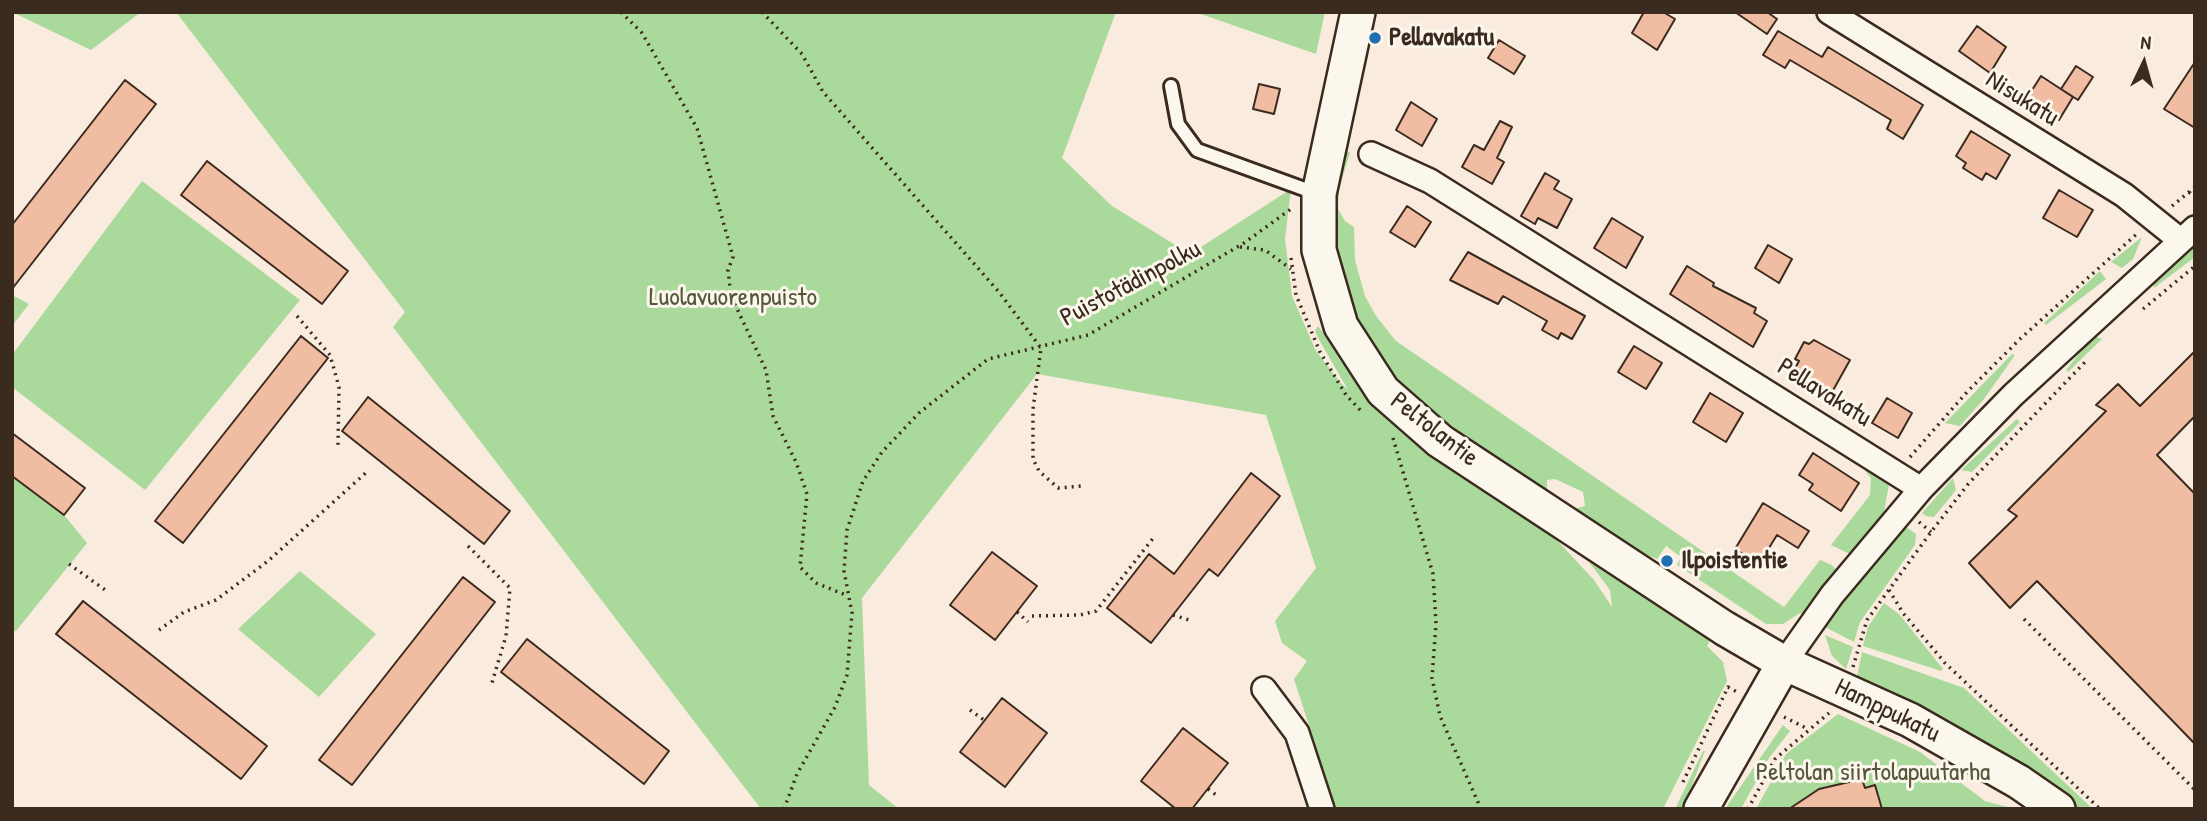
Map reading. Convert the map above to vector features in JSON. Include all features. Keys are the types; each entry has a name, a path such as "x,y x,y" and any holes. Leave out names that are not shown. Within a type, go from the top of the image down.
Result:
{"street":[{"name":"Peltolantie","path":"1357,12 1307,200 1332,300 1353,349 1383,391 1440,441 1701,613 1784,663"},
{"name":"Nisukatu","path":"1829,12 2123,195 2155,220 2187,234"},
{"name":"Pellavakatu","path":"1371,154 1430,181 1921,489"},
{"path":"1691,798 1832,595 1921,489 2013,395 2187,234"},
{"name":"Hamppukatu","path":"1784,663 1910,720 2019,782 2058,809"},
{"path":"1264,689 1297,733 1322,809"}],"lane":[{"path":"1171,86 1178,124 1197,150 1307,200"}],"path":[{"path":"621,12 642,33 697,128 733,257 728,270 731,296 766,370 773,416 796,462 807,494 800,567 816,583 848,596"},
{"path":"762,12 802,54 823,92 999,292 1041,348 1032,409 1033,459 1039,471 1058,488 1081,486"},
{"path":"1897,472 1967,392 2021,338 2195,187"},
{"path":"2189,192 2195,198"},
{"name":"Puistotädinpolku","path":"784,809 797,774 835,707 847,675 852,634 844,572 847,530 863,481 877,458 919,413 977,366 1000,355 1041,348 1088,335 1238,247 1307,200"},
{"path":"1238,247 1265,250 1291,269"},
{"path":"2136,315 2195,265"},
{"path":"297,316 330,355 339,387 338,445"},
{"path":"1852,673 1867,620 1888,589 1969,484 2092,356"},
{"path":"159,630 184,612 216,600 257,569 369,470"},
{"path":"1032,616 1080,615 1096,611 1154,537"},
{"path":"468,545 510,588 506,635 491,686"},
{"path":"69,564 108,592"},
{"path":"1888,589 1903,612 1945,663 2100,809"},
{"path":"1017,612 1028,622"},
{"path":"1173,615 1189,620"},
{"path":"2024,619 2195,790"},
{"path":"1691,798 1728,687"},
{"path":"1748,809 1774,759 1837,708"},
{"path":"971,710 984,720"},
{"path":"1208,789 1219,797"}],"green space":[{"path":"12,12 141,12 91,50"},
{"name":"Luolavuorenpuisto","path":"176,12 1116,12 1062,158 1112,206 1190,254 1291,189 1285,239 1292,296 1316,351 1340,382 1348,390 1318,338 1315,331 1318,326 1383,413 1710,640 1707,646 1723,662 1727,681 1663,809 1336,809 1294,679 1307,661 1282,643 1275,621 1316,568 1266,415 1037,374 862,598 869,785 899,809 761,809 393,327 405,312","holes":["1551,534 1589,562 1610,590 1612,607 1594,580"]},
{"path":"1195,12 1325,12 1316,54"},
{"path":"1341,148 1350,153 1339,189 1338,209 1345,221 1354,227 1355,260 1365,296 1376,316 1396,341 1784,607 1820,560 1832,565 1837,571 1804,615 1800,613 1783,624 1766,624 1677,565 1681,557 1666,546 1657,559 1613,540 1429,416 1402,391 1353,316 1337,263 1332,212","holes":["1555,479 1583,492 1585,506 1573,509 1547,489 1547,480"]},
{"path":"142,181 300,300 145,490 12,387 12,355"},
{"path":"2142,237 2133,259 2122,268 2111,262"},
{"path":"2193,247 2195,257 2154,288 2153,281"},
{"path":"2100,271 2106,279 2046,325 2044,323"},
{"path":"12,295 29,304 12,326"},
{"path":"2093,336 2102,339 2068,372 2066,370"},
{"path":"2012,354 2015,355 1984,399 1960,426 1945,423"},
{"path":"2017,419 2020,422 1972,472 1961,470"},
{"path":"1822,431 1887,477 1889,484 1884,512 1850,554 1831,545 1870,495 1871,478 1863,468 1814,438"},
{"path":"12,476 64,515 87,543 16,631 12,630"},
{"path":"1953,478 1956,490 1934,517 1922,513"},
{"path":"1906,527 1916,534 1915,545 1860,622 1854,642 1825,627 1832,613 1901,528"},
{"path":"300,571 376,634 319,697 238,629"},
{"path":"1884,603 1899,614 1943,669 1941,671 1863,646 1868,627"},
{"path":"1825,635 1853,647 1846,669 1832,656"},
{"path":"1862,652 1964,688 2093,809 2079,809 1973,737 1857,676"},
{"name":"Peltolan siirtolapuutarha","path":"1838,714 1920,752 1985,801 2015,809 1756,809 1786,754"},
{"path":"1783,725 1790,731 1769,758 1741,809 1725,809"},
{"path":"1703,751 1683,809 1675,809"}],"building":[{"path":"1644,12 1663,12 1675,19 1657,50 1632,33"},
{"path":"1735,12 1767,12 1777,19 1767,34"},
{"path":"1977,26 2006,47 1990,73 1959,51"},
{"path":"1778,31 1822,57 1828,47 1923,105 1903,139 1887,129 1891,120 1790,60 1785,68 1763,55"},
{"path":"1499,40 1525,56 1514,74 1488,58"},
{"path":"2195,62 2195,128 2164,109"},
{"path":"2076,66 2093,77 2078,100 2061,89"},
{"path":"2041,76 2073,97 2059,120 2027,98"},
{"path":"125,80 156,104 12,289 12,225"},
{"path":"1259,84 1280,89 1274,114 1253,109"},
{"path":"1411,102 1437,119 1422,146 1396,130"},
{"path":"1500,121 1512,127 1497,158 1504,162 1492,184 1462,167 1474,145 1484,150"},
{"path":"1971,131 2010,155 1996,179 1986,173 1982,180 1963,168 1966,163 1956,156"},
{"path":"207,161 348,271 322,304 181,195"},
{"path":"1545,173 1559,181 1554,189 1572,199 1557,228 1538,218 1535,224 1521,216"},
{"path":"2059,190 2093,210 2077,237 2043,218"},
{"path":"1407,206 1431,222 1415,247 1390,232"},
{"path":"1612,218 1643,237 1626,268 1594,248"},
{"path":"1768,245 1792,259 1779,283 1755,268"},
{"path":"1468,252 1585,316 1572,339 1561,333 1558,339 1542,330 1547,321 1503,296 1498,304 1450,280"},
{"path":"1687,266 1714,283 1713,286 1756,308 1754,313 1767,321 1753,347 1670,294"},
{"path":"301,336 328,358 183,543 155,521"},
{"path":"1814,340 1850,360 1831,394 1793,372 1799,361 1795,359 1804,342 1809,344"},
{"path":"1634,346 1662,363 1646,389 1618,372"},
{"path":"2195,351 2195,416 2157,455 2195,494 2195,744 2037,581 2010,608 1969,563 2017,516 2008,510 2106,411 2096,405 2118,384 2140,406"},
{"path":"1710,393 1743,413 1726,442 1693,422"},
{"path":"368,397 510,511 484,544 342,431"},
{"path":"1887,398 1912,413 1898,438 1872,423"},
{"path":"12,433 85,488 64,515 12,476"},
{"path":"1813,453 1859,483 1841,511 1809,490 1813,484 1799,475"},
{"path":"1251,473 1280,496 1218,576 1209,569 1151,643 1107,608 1149,554 1174,574"},
{"path":"1763,503 1809,531 1798,548 1777,535 1759,564 1735,549"},
{"path":"992,552 1037,586 995,640 950,605"},
{"path":"463,577 495,602 352,785 319,760"},
{"path":"83,601 267,746 241,779 56,634"},
{"path":"527,639 669,751 644,784 501,672"},
{"path":"1002,698 1047,733 1005,787 960,752"},
{"path":"1183,728 1228,763 1192,809 1176,809 1141,781"},
{"path":"1862,779 1865,788 1875,785 1882,809 1789,809 1819,789"}],"place":[{"name":"Pellavakatu","path":"1375,38"},
{"name":"Ilpoistentie","path":"1667,561"}]}
